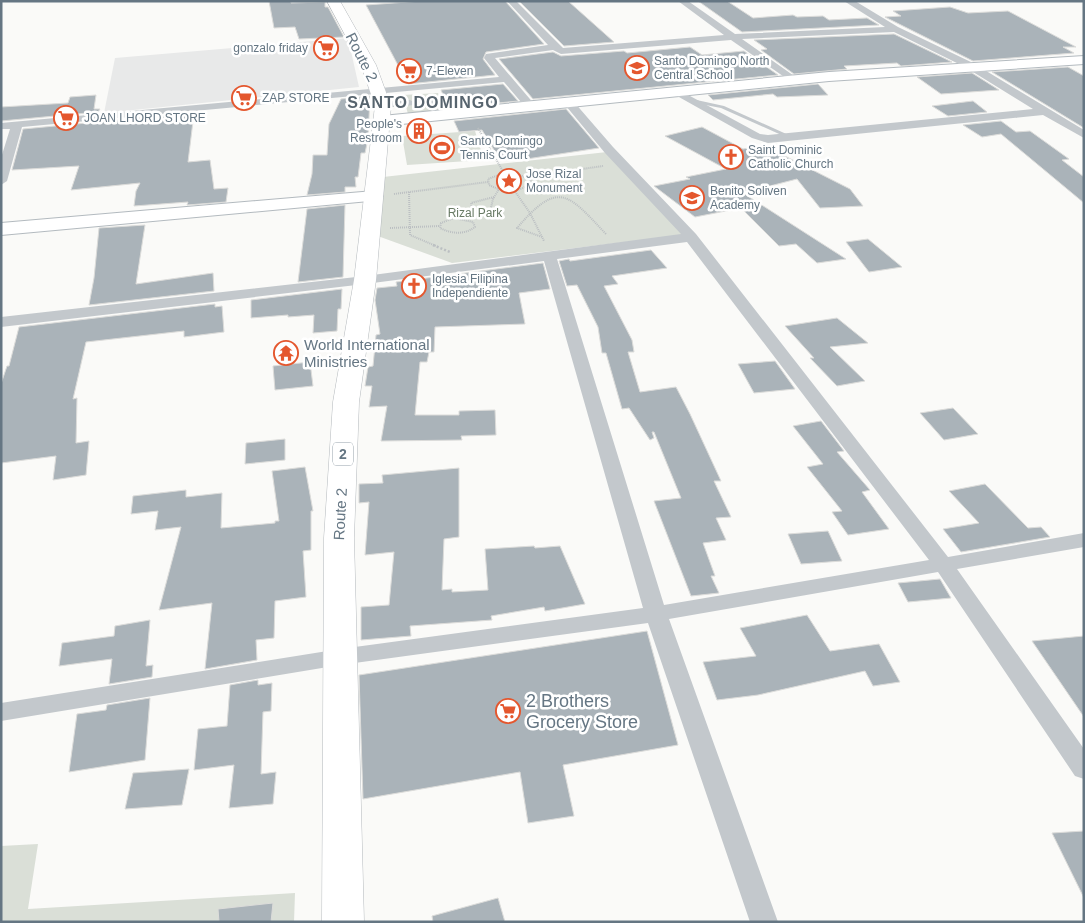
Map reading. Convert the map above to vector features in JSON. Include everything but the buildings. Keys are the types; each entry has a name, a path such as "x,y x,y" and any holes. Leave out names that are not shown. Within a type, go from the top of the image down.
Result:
{"highway":[{"name":"Route 2","path":"333,1 381,106 365,280 346,402 338,538 343,922"}],"street":[{"path":"511,1 555,47 559,50 568,51 734,37 895,29"},
{"path":"682,1 793,80"},
{"path":"848,1 895,29 969,65 1084,135"},
{"path":"531,107 489,58 490,56 555,47"},
{"path":"381,106 434,118 793,80 969,65 1084,60"},
{"path":"381,106 423,86 507,79"},
{"path":"423,86 424,102 434,118"},
{"path":"675,92 763,138 790,137 1046,111"},
{"path":"1,126 381,106 424,102"},
{"path":"570,104 609,150 691,237 943,564 1084,769"},
{"path":"1,181 17,124"},
{"path":"1,229 374,196"},
{"path":"1,322 365,280 546,246 691,237"},
{"path":"546,246 656,614 764,922"},
{"path":"1,712 340,657 656,614 1084,540"}],"path":[{"path":"471,114 504,174"},
{"path":"374,196 488,182 492,177 504,174 517,174 527,177 605,166"},
{"path":"488,182 489,185 500,189 514,190 529,184 530,179 527,177"},
{"path":"370,230 440,226 448,220 465,219 473,214 490,212 494,197 500,189"},
{"path":"514,190 530,213 546,246"},
{"path":"409,192 410,235"},
{"path":"473,214 471,203 494,197"},
{"path":"546,246 517,228 530,213 546,200 558,197 574,201 608,236 599,238"},
{"path":"440,226 447,232 464,232 472,229 475,224 465,219"}],"shaded area":[{"path":"348,38 359,87 104,113 115,58"}],"green space":[{"path":"438,93 445,111 408,114 403,95"},
{"name":"Santo Domingo Tennis Court","path":"475,131 484,160 407,165 402,136"},
{"name":"Rizal Park","path":"607,152 683,235 452,263 375,235 383,177"},
{"path":"38,844 28,909 295,893 294,922 1,922 1,846"}],"place":[{"name":"gonzalo friday","path":"326,48"},
{"name":"Santo Domingo North Central School","path":"637,68"},
{"name":"7-Eleven","path":"409,71"},
{"name":"ZAP STORE","path":"244,98"},
{"name":"JOAN LHORD STORE","path":"66,118"},
{"name":"People's Restroom","path":"419,131"},
{"name":"Santo Domingo Tennis Court","path":"442,148"},
{"name":"Saint Dominic Catholic Church","path":"731,157"},
{"name":"Jose Rizal Monument","path":"509,181"},
{"name":"Benito Soliven Academy","path":"692,198"},
{"name":"Iglesia Filipina Independiente","path":"414,286"},
{"name":"World International Ministries","path":"286,353"},
{"name":"2 Brothers Grocery Store","path":"508,711"}],"district":[{"name":"SANTO DOMINGO","path":"423,102"}]}
